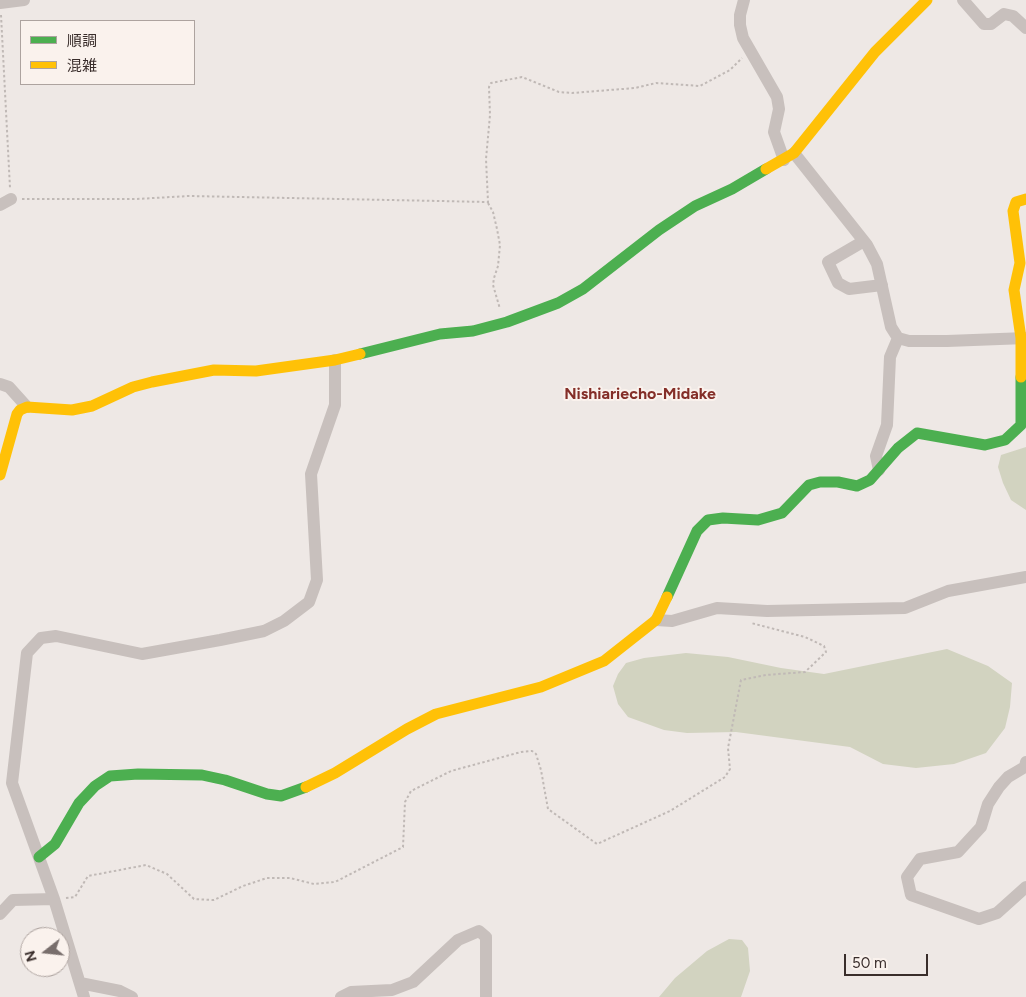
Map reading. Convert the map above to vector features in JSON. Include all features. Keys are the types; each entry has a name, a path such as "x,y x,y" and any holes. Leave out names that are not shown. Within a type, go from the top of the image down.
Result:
{"street":[{"path":"0,3 24,0"},
{"path":"744,0 740,15 743,38 779,103 774,132 789,156 864,240 877,264 892,327 898,338 909,341 947,342 1023,338"},
{"path":"0,475 17,414 20,410 27,407 72,410 92,406 133,387 214,370 256,370 335,360 440,334 473,331 507,322 558,303 584,290 659,230 695,206 732,189 789,156 875,52 927,0"},
{"path":"963,0 984,24 991,24 1004,14 1013,16 1026,28"},
{"path":"39,857 55,844 84,798 95,786 110,776 138,774 202,775 281,796 301,789 334,773 407,729 436,714 541,687 604,661 656,620 698,531 708,520 723,518 758,520 782,513 809,485 820,482 838,482 857,486 870,480 898,448 917,433 985,445 1005,440 1021,425 1023,338 1014,290 1020,263 1013,211 1016,202 1026,199"},
{"path":"864,240 828,262 838,283 849,289 882,285"},
{"path":"879,470 876,456 887,425 890,357 898,338"},
{"path":"84,997 54,899 12,783 27,653 40,638 56,636 142,654 200,644 264,630 284,621 309,602 318,580 311,474 334,405 335,360"},
{"path":"0,384 9,387 27,407"},
{"path":"656,620 672,620 717,608 767,611 905,608 948,591 1026,577"},
{"path":"1026,762 1025,767 1008,777 999,788 988,804 981,827 958,852 920,859 907,877 911,895 979,919 997,913 1026,888"},
{"path":"0,914 13,900 54,899"},
{"path":"341,997 351,992 392,990 413,982 458,940 479,931 486,937 486,997"},
{"path":"80,983 120,991 132,997"}],"path":[{"path":"0,3 6,202 190,196 488,202"},
{"path":"507,322 500,310 494,285 500,245 493,212 488,202 486,159 490,115 489,87 491,83 522,78 559,92 572,93 635,88 656,83 700,86 730,70 750,51"},
{"path":"54,899 75,897 88,876 146,865 167,874 194,899 214,900 243,886 268,878 290,878 314,884 335,882 403,847 406,802 411,791 451,771 521,752 532,751 536,754 548,809 598,844 670,811 725,777 730,769 728,748 741,680 766,675 805,672 826,652 824,646 804,637 751,623"}],"green space":[{"path":"1026,447 1026,510 1011,500 998,467 1001,455"},
{"path":"947,649 988,666 1012,683 1010,707 1005,728 986,753 954,764 916,768 883,764 850,747 736,732 687,733 664,730 628,717 618,704 613,686 618,674 626,663 644,658 686,653 728,657 781,668 824,674"},
{"path":"729,939 742,940 748,948 750,971 741,997 659,997 675,978 707,951"}],"traffic: fast":[{"path":"360,354 440,334 473,331 507,322 558,303 583,289 659,230 695,206 732,189 766,169"},
{"path":"667,597 697,531 708,520 723,518 758,520 782,513 809,485 820,482 838,482 857,486 870,480 898,448 917,433 985,445 1005,440 1021,425 1021,377"},
{"path":"39,857 55,844 79,803 95,786 110,776 138,774 202,775 225,780 267,794 281,796 306,787"}],"traffic: slow":[{"path":"766,169 794,153 875,52 927,0"},
{"path":"1021,377 1021,338 1014,290 1020,263 1013,211 1016,202 1026,199"},
{"path":"0,475 17,414 20,410 27,407 72,410 92,406 133,387 152,382 214,370 256,371 335,360 360,354"},
{"path":"306,787 335,773 407,729 436,714 541,687 604,661 656,620 667,597"}],"district":[{"name":"Nishiariecho-Midake","path":"640,394"}]}
